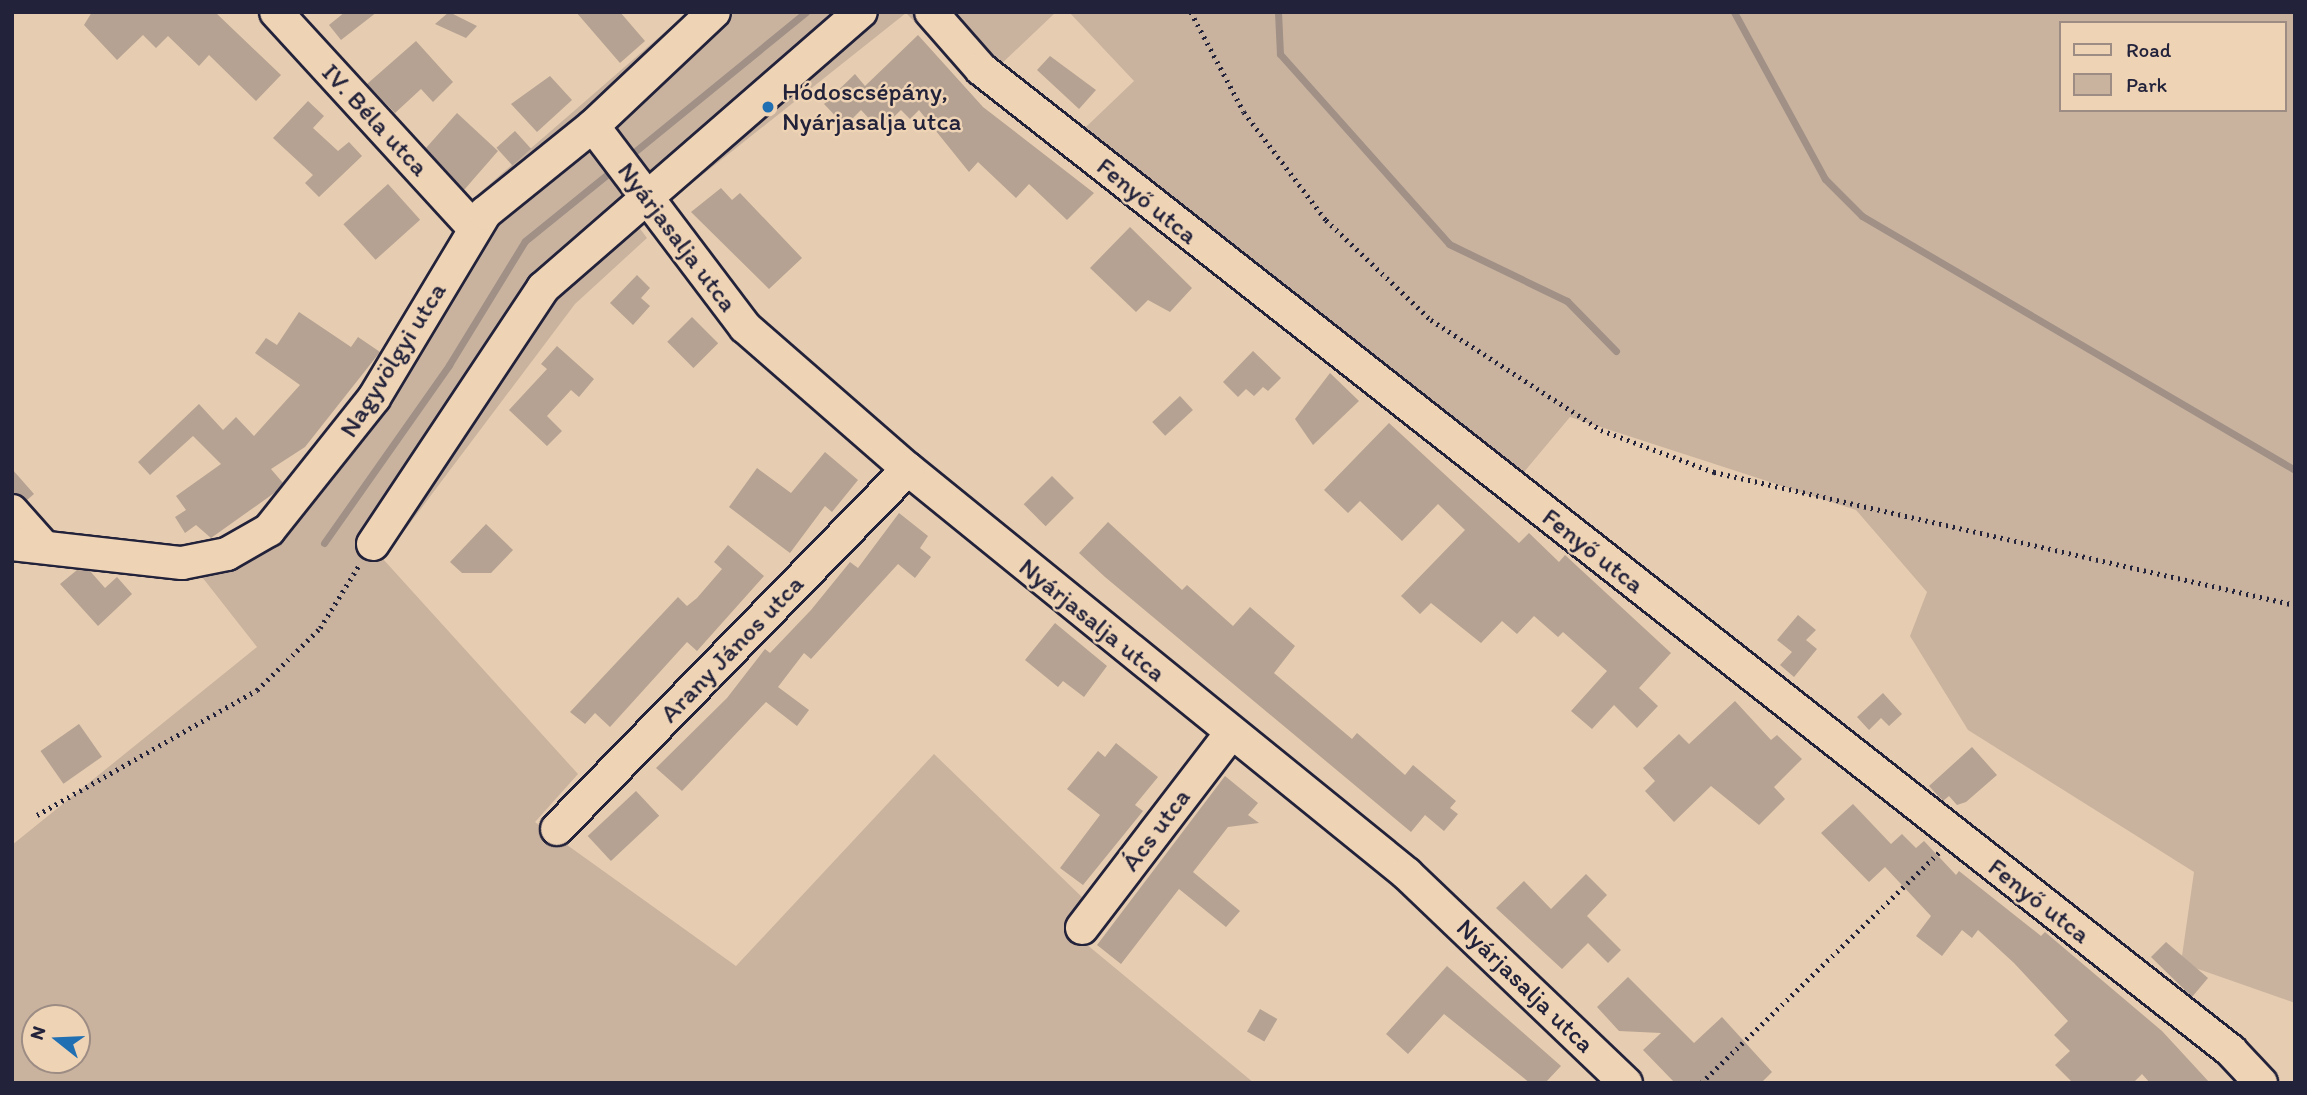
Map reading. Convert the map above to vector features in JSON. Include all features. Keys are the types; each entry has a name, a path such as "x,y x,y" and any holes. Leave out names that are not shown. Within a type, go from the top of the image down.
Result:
{"street":[{"name":"IV. Béla utca","path":"276,12 474,228"},
{"name":"Nagyvölgyi utca","path":"12,544 182,563 227,554 269,530 374,398 474,228 593,126 714,12"},
{"path":"373,544 543,288 629,173 861,12"},
{"name":"Fenyő utca","path":"931,12 992,78 2231,1051 2262,1083"},
{"name":"Nyárjasalja utca","path":"593,126 745,327 908,470 1407,874 1626,1083"},
{"name":"Arany János utca","path":"557,829 908,470"},
{"path":"12,511 43,546"},
{"name":"Ács utca","path":"1082,928 1231,733"}],"path":[{"path":"1191,12 1244,112 1326,220 1431,320 1601,430 1714,472 2295,605"},
{"path":"37,815 257,690 320,628 373,544"},
{"path":"1701,1083 1956,835"}],"green space":[{"path":"688,12 1056,12 978,86 906,13 638,226 647,238 575,304 383,559 578,774 535,822 736,966 934,754 1085,900 1068,929 1254,1083 12,1083 12,845 257,647 184,554 218,544 274,508 353,407 476,196"},
{"path":"1069,12 2295,12 2295,1003 2181,963 2194,872 1968,730 1910,636 1927,592 1856,510 1570,417 1504,496 1065,147 1134,81"}],"building":[{"path":"92,12 215,12 281,75 256,101 209,55 199,66 168,36 156,48 143,35 117,60 84,25"},
{"path":"345,12 377,12 341,40 329,25"},
{"path":"449,12 477,26 466,38 435,24"},
{"path":"576,12 620,12 645,41 620,63"},
{"path":"918,35 983,107 1094,193 1067,220 1029,184 1016,198 978,162 969,172 919,110 910,119 901,110 880,130 861,110 845,126 824,104 855,74 865,86"},
{"path":"416,41 453,82 433,102 421,89 395,113 367,84"},
{"path":"1050,56 1096,90 1079,109 1037,70"},
{"path":"550,76 572,100 537,132 511,104"},
{"path":"308,101 324,116 313,128 338,151 349,142 362,156 319,197 305,183 313,175 273,138"},
{"path":"457,113 498,151 464,190 426,148"},
{"path":"515,131 531,149 512,166 496,148"},
{"path":"388,184 420,220 376,260 343,224"},
{"path":"721,188 732,200 740,193 802,258 769,289 691,212"},
{"path":"1130,227 1192,288 1170,312 1148,300 1136,312 1090,268"},
{"path":"637,275 650,288 641,298 650,306 633,325 610,303"},
{"path":"299,312 351,347 358,337 380,352 305,447 271,469 283,483 277,491 211,538 196,525 185,533 175,517 186,510 176,496 221,464 193,436 150,475 138,462 199,404 223,430 236,417 254,436 300,385 255,353 266,338 277,345"},
{"path":"692,317 718,343 693,368 667,342"},
{"path":"557,346 594,379 579,397 571,390 547,416 562,431 547,446 509,410 547,369 541,364"},
{"path":"1253,351 1281,378 1268,391 1263,387 1254,396 1246,389 1238,397 1223,382"},
{"path":"1330,373 1359,401 1313,445 1295,419"},
{"path":"1180,396 1193,410 1165,436 1152,422"},
{"path":"1389,423 1519,543 1529,533 1559,562 1565,555 1671,653 1639,688 1658,706 1637,728 1614,705 1592,729 1571,711 1607,671 1563,632 1558,637 1534,616 1517,634 1502,621 1481,643 1431,603 1420,614 1401,596 1465,530 1438,504 1402,541 1360,501 1348,513 1324,490"},
{"path":"825,452 858,480 832,512 825,506 790,553 729,507 757,468 791,493"},
{"path":"12,469 34,494 27,500 12,493"},
{"path":"1052,476 1074,498 1046,526 1024,504"},
{"path":"899,513 928,536 920,548 931,557 915,578 898,564 811,659 804,653 778,687 809,710 797,726 766,702 682,791 656,768 727,698 765,649 770,653 811,610 850,562 858,568"},
{"path":"1108,522 1182,590 1187,585 1233,626 1250,607 1295,646 1274,673 1352,739 1357,733 1405,775 1413,765 1456,801 1450,808 1458,814 1444,831 1425,815 1411,832 1105,577 1079,553"},
{"path":"486,524 513,550 491,573 462,573 450,562"},
{"path":"728,545 764,576 697,651 687,642 610,727 595,713 585,724 570,712 678,597 687,606 697,598 722,569 714,562"},
{"path":"77,570 90,571 105,588 117,577 132,594 98,626 60,584"},
{"path":"1798,615 1816,630 1806,640 1817,649 1794,677 1780,665 1792,652 1777,640"},
{"path":"1055,623 1107,666 1084,697 1063,681 1058,687 1025,660"},
{"path":"1883,693 1902,714 1889,726 1881,718 1869,730 1857,717"},
{"path":"1735,701 1771,740 1777,735 1802,759 1774,787 1785,799 1759,825 1711,786 1674,822 1645,791 1655,781 1643,768 1679,734 1689,744"},
{"path":"79,724 102,757 63,784 40,751"},
{"path":"1116,743 1158,777 1135,805 1143,811 1083,885 1060,868 1100,815 1067,789 1098,751 1105,757"},
{"path":"1972,747 1997,775 1966,802 1957,805 1949,796 1943,801 1929,786"},
{"path":"1225,776 1258,803 1248,815 1259,823 1228,827 1193,872 1240,911 1226,927 1179,889 1121,964 1097,945"},
{"path":"636,791 659,816 611,861 588,836"},
{"path":"1853,804 1891,844 1902,834 1916,848 1924,841 1956,875 1959,871 2041,936 2045,932 2162,1031 2210,1083 2150,1083 2142,1074 2133,1083 2073,1083 2055,1065 2070,1051 2054,1035 2068,1021 2014,963 1978,930 1972,938 1962,930 1942,956 1916,936 1931,916 1885,867 1869,882 1821,833"},
{"path":"1586,874 1607,895 1587,916 1621,950 1608,963 1588,943 1562,969 1496,908 1524,881 1551,909"},
{"path":"2166,942 2208,978 2192,997 2151,957"},
{"path":"1447,966 1561,1066 1545,1083 1530,1083 1444,1014 1408,1054 1386,1034"},
{"path":"1628,977 1694,1043 1722,1017 1772,1072 1761,1083 1675,1083 1643,1050 1661,1033 1619,1031 1597,1007"},
{"path":"1260,1009 1277,1019 1264,1042 1247,1032"}],"waterway":[{"path":"627,158 806,12"},
{"path":"1278,12 1280,54 1449,244 1567,301 1616,351"},
{"path":"1734,12 1825,179 1862,216 2295,470"},
{"path":"324,543 449,365 525,241 615,168"}],"place":[{"name":"Hódoscsépány, Nyárjasalja utca","path":"768,107"}]}
